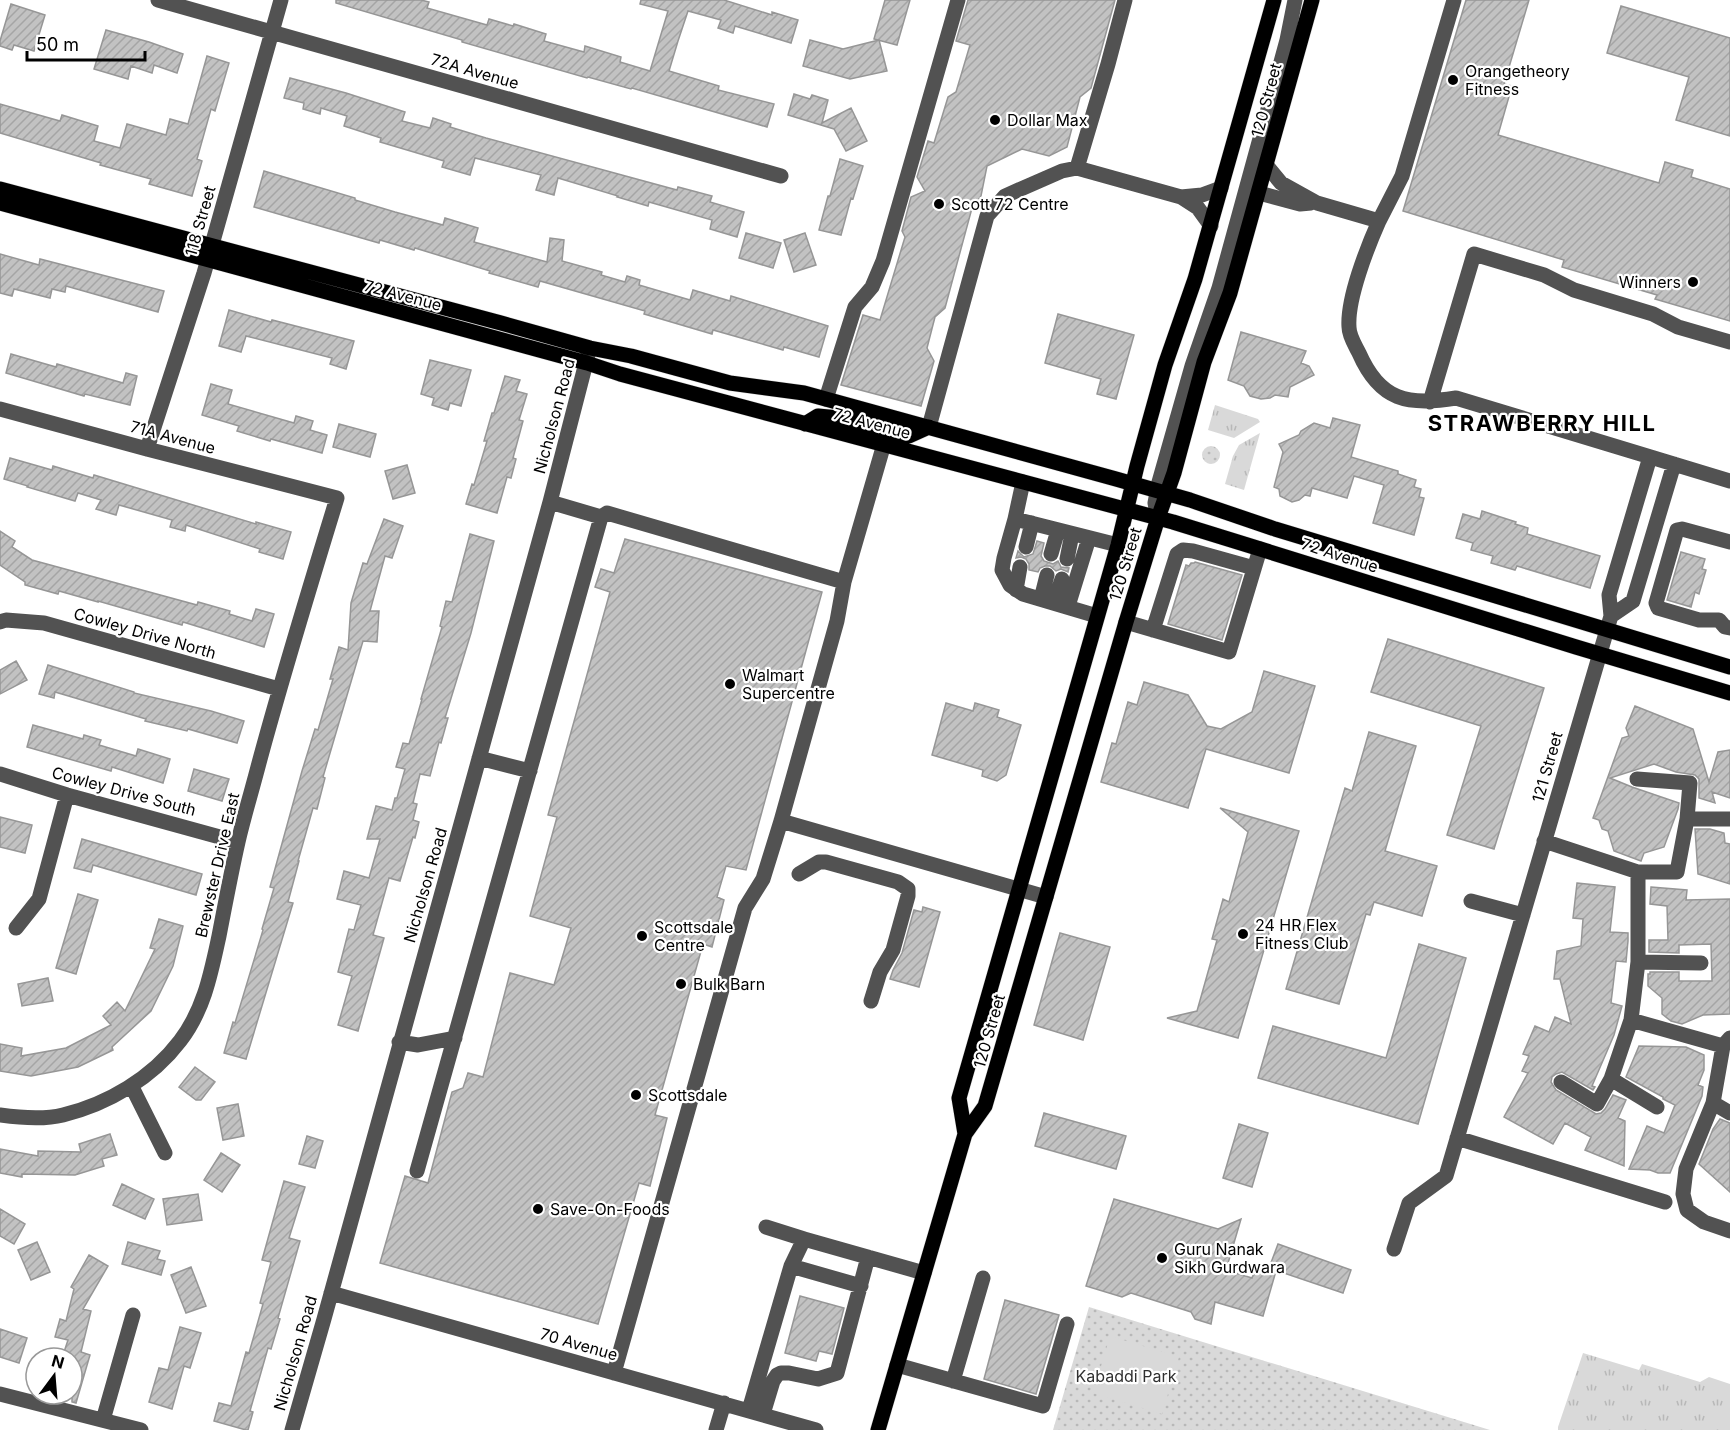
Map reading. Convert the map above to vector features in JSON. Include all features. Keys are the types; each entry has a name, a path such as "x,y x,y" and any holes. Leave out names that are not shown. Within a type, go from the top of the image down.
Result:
{"main road":[{"name":"120 Street","path":"965,1134 958,1098 1118,545 1165,365 1211,226 1274,0"},
{"name":"120 Street","path":"878,1430 965,1134 986,1106 1158,518 1161,492 1174,473 1204,362 1230,293 1312,0"},
{"name":"72 Avenue","path":"0,189 209,252 589,356 620,374 1158,518 1730,693"},
{"name":"72 Avenue","path":"0,203 209,252"},
{"name":"72 Avenue","path":"589,356 631,356 730,383 804,393 929,427 1161,492 1275,529 1609,623 1730,667"},
{"path":"805,424 818,416 839,418 909,436 929,427"}],"street":[{"name":"72A Avenue","path":"158,0 781,176"},
{"name":"118 Street","path":"147,449 209,252 281,0"},
{"path":"826,399 855,307 872,287 883,261 958,0"},
{"path":"1077,168 1125,0"},
{"path":"1161,492 1192,366 1219,288 1287,40 1295,0"},
{"path":"1454,0 1402,176 1371,239 1351,303 1348,330 1372,378 1391,395 1418,402 1456,398 1730,481"},
{"path":"1267,166 1281,183 1317,203 1379,221"},
{"path":"929,427 987,216 1005,196 1062,171 1077,168 1181,197 1198,208 1211,226"},
{"path":"1181,197 1202,195 1221,188"},
{"path":"1259,193 1300,204 1317,203"},
{"path":"1430,402 1474,254 1545,275 1574,290 1653,314 1678,327 1730,342"},
{"name":"Nicholson Road","path":"292,1430 589,356"},
{"name":"71A Avenue","path":"0,409 337,498"},
{"path":"614,1372 745,908 763,879 782,821 837,621 844,582 884,444"},
{"name":"121 Street","path":"1394,1249 1409,1203 1446,1176 1609,623 1609,595 1650,457"},
{"path":"1609,623 1633,601 1674,464"},
{"path":"1023,482 1002,570 1010,585 1023,594 1097,616"},
{"name":"Brewster Drive East","path":"0,1115 24,1119 62,1115 99,1103 147,1076 181,1041 194,1019 206,993 238,842 279,689 337,498"},
{"path":"550,502 601,517"},
{"path":"417,1171 601,517 607,513 844,582"},
{"path":"1015,519 1118,545"},
{"path":"1026,547 1032,523"},
{"path":"1724,624 1699,620 1658,608 1656,603 1677,530 1682,529 1730,542"},
{"path":"1052,554 1065,532"},
{"path":"1065,532 1067,559"},
{"path":"1055,603 1089,538"},
{"path":"1126,622 1230,652 1260,549"},
{"path":"1153,630 1177,554 1183,550 1254,568"},
{"path":"1016,590 1020,567"},
{"path":"1047,575 1055,603"},
{"path":"1055,603 1062,579"},
{"name":"Cowley Drive North","path":"0,621 44,624 279,689"},
{"path":"479,758 530,771"},
{"name":"Cowley Drive South","path":"0,774 238,842"},
{"path":"1544,841 1638,872 1677,872 1687,819 1690,783 1637,779"},
{"path":"16,928 39,899 67,795"},
{"path":"1687,819 1730,819"},
{"path":"782,821 1046,897"},
{"path":"799,874 819,862 826,862 898,882 908,889 893,950 880,972 871,1001"},
{"path":"1562,1082 1597,1104 1611,1079 1631,1020 1638,962 1638,872"},
{"path":"1471,901 1523,915"},
{"path":"1638,962 1701,963"},
{"path":"1631,1020 1726,1042 1713,1103 1686,1169 1683,1194 1687,1210 1704,1222 1730,1231"},
{"path":"399,1042 418,1045 455,1038"},
{"path":"1611,1079 1657,1107"},
{"path":"132,1086 165,1153"},
{"path":"1713,1103 1730,1113"},
{"path":"1457,1138 1665,1202"},
{"path":"766,1227 924,1273"},
{"path":"756,1412 761,1366 804,1239"},
{"path":"756,1412 773,1381 781,1373 818,1379 837,1373 868,1257"},
{"path":"795,1267 861,1286"},
{"path":"953,1380 983,1278"},
{"name":"70 Avenue","path":"331,1293 816,1430"},
{"path":"103,1420 132,1315"},
{"path":"897,1365 1043,1406 1067,1324"},
{"path":"0,1394 141,1430"},
{"path":"716,1430 724,1403"}],"green space":[{"path":"1215,405 1258,419 1260,422 1234,438 1208,430"},
{"path":"1260,433 1244,490 1225,484 1233,456 1239,445"},
{"path":"1207,446 1215,446 1220,451 1218,462 1207,464 1202,459 1202,451"},
{"name":"Kabaddi Park","path":"1089,1307 1490,1430 1053,1430"},
{"path":"1110,1336 1179,1357 1162,1414 1093,1393"},
{"path":"1583,1353 1639,1370 1642,1364 1700,1382 1709,1377 1730,1384 1730,1430 1558,1430"}],"building":[{"path":"336,0 421,0 429,2 427,8 487,25 489,19 513,26 514,24 546,34 544,41 584,52 585,46 621,57 620,62 650,71 668,11 640,4 641,0 724,0 772,15 772,12 798,20 791,43 735,26 733,33 718,28 721,20 688,11 669,71 719,86 718,90 774,104 767,127 462,42 462,40 336,3"},
{"path":"885,0 910,0 897,45 874,39"},
{"name":"Scott 72 Centre","path":"968,0 1115,0 1091,88 1080,97 1067,147 1049,156 1022,149 987,166 981,196 972,208 945,308 935,317 927,348 934,361 921,406 841,385 863,315 880,320 905,237 902,231 911,197 925,191 917,177 928,141 934,143 948,97 956,92 970,45 956,41"},
{"path":"1466,0 1529,0 1504,84 1512,86 1498,135 1659,183 1665,162 1693,170 1691,177 1730,189 1730,321 1655,299 1657,295 1562,267 1564,260 1403,211"},
{"path":"11,4 45,15 34,51 14,45 12,50 0,46"},
{"path":"1621,6 1730,38 1730,136 1676,120 1689,77 1607,53"},
{"path":"106,30 183,54 177,73 154,65 152,73 131,66 128,79 94,69"},
{"path":"810,40 843,49 879,40 887,71 850,79 803,66"},
{"path":"207,56 229,63 215,111 211,109 197,159 202,161 192,196 149,184 151,179 0,133 0,104 60,121 62,115 98,126 94,141 120,148 127,124 166,135 170,119 188,124"},
{"path":"290,78 405,112 402,121 430,128 433,118 451,124 450,127 486,138 677,190 678,187 712,196 710,202 744,212 737,237 710,229 712,220 649,202 648,206 558,178 554,195 536,190 541,175 475,158 470,175 442,167 444,161 380,142 381,138 344,126 347,116 321,108 320,114 303,109 304,103 284,98"},
{"path":"794,94 810,99 812,95 828,100 822,123 851,108 867,141 846,151 834,129 788,115"},
{"path":"840,159 863,166 841,235 819,230"},
{"path":"264,171 443,225 445,218 478,228 474,242 547,262 550,238 564,240 562,261 602,272 601,275 625,282 627,276 640,280 639,285 690,300 693,290 730,301 731,296 828,326 819,357 784,347 783,350 713,330 712,334 644,314 645,311 540,281 538,287 415,248 414,250 380,240 379,243 254,207"},
{"path":"746,233 781,243 773,268 739,258"},
{"path":"805,233 816,265 794,272 784,240"},
{"path":"0,254 39,265 40,259 164,291 158,312 66,286 65,292 52,289 50,298 14,289 12,296 0,293"},
{"path":"229,310 354,341 346,369 330,364 332,358 246,336 241,352 219,346"},
{"path":"1058,314 1134,335 1116,399 1097,394 1101,379 1045,363"},
{"path":"1241,332 1306,351 1301,363 1309,366 1314,375 1290,387 1288,397 1275,395 1261,399 1250,396 1244,386 1228,380"},
{"path":"11,354 56,367 57,364 123,383 126,373 137,376 130,405 85,394 84,396 6,373"},
{"path":"430,360 471,370 461,406 450,403 448,410 432,405 434,398 421,394"},
{"path":"505,376 520,380 516,391 527,394 519,420 523,421 513,458 516,459 511,478 507,477 497,513 466,504 472,484 474,485 487,441 484,441"},
{"path":"211,384 232,390 228,404 294,423 296,416 313,421 310,430 327,435 322,453 237,431 239,426 202,415"},
{"path":"1333,418 1360,425 1351,457 1398,471 1398,474 1416,480 1414,487 1421,489 1419,497 1424,498 1414,535 1373,523 1384,485 1354,476 1347,498 1312,488 1310,496 1305,495 1292,502 1280,496 1279,489 1274,487 1283,452 1279,444 1299,435 1301,431 1314,423 1330,428"},
{"path":"339,424 376,434 370,457 333,447"},
{"path":"10,458 52,470 53,466 93,478 94,475 256,524 256,522 291,532 283,559 259,552 260,549 186,525 185,531 170,527 172,520 119,505 116,515 96,509 101,500 78,493 75,501 4,479"},
{"path":"407,465 415,493 393,499 385,471"},
{"path":"1482,511 1528,528 1527,534 1600,556 1590,588 1517,566 1515,570 1491,563 1493,556 1471,550 1473,543 1456,538 1463,514 1480,519"},
{"path":"384,519 403,526 392,558 385,556 370,611 379,611 377,642 363,641 323,777 325,778 317,809 313,808 298,861 288,902 293,903 246,1059 224,1053 263,930 274,888 270,887 302,771 315,729 318,730 333,679 330,679 339,647 348,650 351,603 363,563 367,564"},
{"path":"0,531 15,541 12,547 32,560 197,605 198,602 230,611 229,614 252,621 256,609 274,614 264,647 183,622 182,625 59,591 58,594 25,585 25,582 0,565"},
{"path":"470,534 494,541 471,633 445,718 448,718 441,743 439,742 430,776 420,774 413,803 417,804 413,820 419,822 415,838 413,837 400,881 389,878 373,935 384,938 358,1031 338,1025 352,976 338,972 349,929 354,930 361,905 337,899 344,871 369,878 380,839 367,839 376,806 392,810 395,798 397,798 405,769 396,767 403,743 409,744 442,627 440,626 446,601 452,602"},
{"name":"Scottsdale Centre","path":"625,539 822,592 746,870 726,866 717,897 724,900 712,947 703,944 655,1115 667,1118 650,1186 639,1183 598,1324 380,1263 405,1176 428,1183 452,1092 463,1088 468,1073 483,1077 510,973 554,985 571,928 530,916 557,817 548,815 610,592 595,587 601,569 614,573"},
{"path":"1037,541 1044,543 1041,556 1044,561 1053,564 1058,561 1061,567 1069,568 1068,572 1061,569 1056,571 1050,566 1040,568 1038,572 1029,570 1026,559 1016,558 1018,551 1024,557 1033,554"},
{"path":"1681,552 1705,559 1702,569 1706,570 1699,594 1695,592 1691,607 1667,600"},
{"path":"1195,562 1242,575 1222,640 1168,624 1186,565 1189,566"},
{"path":"1388,639 1544,688 1494,849 1447,835 1481,726 1371,692"},
{"path":"16,661 27,680 0,694 0,670"},
{"path":"48,665 134,693 244,721 237,743 188,729 187,731 145,721 146,719 55,692 54,698 39,694"},
{"path":"1264,671 1315,686 1289,773 1206,749 1188,808 1101,782 1112,743 1116,744 1128,702 1137,705 1144,682 1188,695 1207,726 1221,729 1252,712"},
{"path":"946,703 973,711 975,703 999,710 997,717 1021,725 1006,775 997,781 982,776 983,770 932,755"},
{"path":"1635,706 1693,729 1709,782 1718,752 1730,750 1730,798 1712,792 1715,803 1699,798 1699,779 1695,775 1676,772 1654,764 1610,778 1679,803 1664,847 1644,853 1641,861 1614,851 1608,831 1602,829 1599,820 1593,818 1622,738 1629,736 1626,728"},
{"path":"33,725 83,739 84,735 101,740 99,745 136,756 138,749 170,759 163,783 112,767 111,771 27,747"},
{"path":"1369,732 1416,746 1385,851 1437,866 1422,916 1374,902 1370,915 1366,914 1339,1004 1286,989 1345,788 1352,791"},
{"path":"194,769 229,779 222,801 188,791"},
{"path":"1220,808 1299,831 1238,1038 1167,1018 1197,1011 1217,940 1212,939 1223,899 1229,902 1248,832"},
{"path":"0,817 32,825 25,853 0,847"},
{"path":"1695,829 1710,829 1724,833 1725,843 1730,844 1730,884 1698,874"},
{"path":"82,839 202,874 196,895 93,865 91,872 74,868"},
{"path":"1577,883 1615,887 1610,932 1628,933 1628,941 1626,962 1616,961 1611,1003 1622,1006 1614,1035 1592,1086 1595,1087 1593,1090 1562,1072 1552,1077 1551,1082 1556,1090 1596,1114 1605,1109 1613,1095 1626,1100 1618,1118 1625,1121 1624,1166 1585,1150 1591,1137 1565,1123 1553,1144 1504,1117 1528,1073 1522,1071 1529,1056 1523,1054 1535,1026 1549,1032 1555,1017 1571,1024 1560,979 1554,979 1557,951 1581,946 1583,919 1573,918"},
{"path":"1651,887 1687,890 1686,900 1730,899 1730,1014 1703,1015 1682,1024 1671,1021 1662,1014 1662,998 1648,986 1648,974 1650,972 1679,972 1679,981 1712,981 1711,944 1679,945 1679,953 1649,952 1649,940 1668,940 1667,906 1650,904"},
{"path":"78,894 98,900 76,974 56,968"},
{"path":"923,907 940,912 919,987 890,979 902,953 914,910 922,912"},
{"path":"159,919 183,926 173,966 151,1011 112,1047 113,1050 78,1067 31,1076 0,1071 0,1044 22,1048 21,1056 66,1048 111,1025 103,1016 117,1002 125,1011 155,949 150,948"},
{"path":"1060,933 1110,947 1083,1040 1034,1025"},
{"path":"1419,944 1466,958 1418,1124 1258,1078 1273,1026 1386,1058"},
{"path":"48,978 53,1001 22,1006 18,984"},
{"path":"1639,1046 1686,1047 1704,1055 1704,1070 1698,1085 1703,1087 1702,1096 1670,1173 1629,1169 1647,1126 1664,1133 1675,1105 1626,1077"},
{"path":"195,1067 215,1082 201,1100 196,1100 179,1087"},
{"path":"238,1104 244,1136 223,1140 217,1108"},
{"path":"1044,1113 1126,1136 1116,1169 1035,1146"},
{"path":"1720,1119 1730,1123 1730,1192 1699,1164 1713,1129"},
{"path":"1239,1124 1268,1133 1252,1187 1223,1178"},
{"path":"110,1134 117,1155 102,1159 104,1166 75,1175 22,1174 22,1177 0,1173 0,1149 38,1156 38,1151 81,1152 79,1144"},
{"path":"307,1136 323,1141 315,1168 299,1164"},
{"path":"221,1153 240,1165 222,1192 204,1180"},
{"path":"284,1181 305,1187 289,1238 300,1241 278,1318 280,1319 271,1349 268,1348 250,1411 253,1412 248,1430 246,1430 214,1421 219,1403 231,1406 246,1352 249,1353 263,1304 260,1303 271,1262 262,1260"},
{"path":"122,1184 154,1199 145,1219 113,1205"},
{"path":"198,1194 202,1220 167,1225 163,1199"},
{"name":"Guru Nanak Sikh Gurdwara","path":"1114,1199 1218,1229 1241,1219 1226,1270 1252,1278 1256,1265 1276,1271 1263,1316 1215,1302 1211,1324 1195,1319 1191,1312 1131,1293 1122,1297 1086,1286"},
{"path":"0,1209 25,1224 14,1244 0,1236"},
{"path":"37,1242 50,1272 31,1280 18,1250"},
{"path":"128,1242 160,1251 157,1259 165,1261 161,1275 122,1264"},
{"path":"1278,1244 1351,1270 1343,1293 1269,1268"},
{"path":"89,1255 108,1266 83,1309 91,1311 82,1346 66,1346 68,1340 55,1337 60,1319 66,1321 74,1289 71,1287"},
{"path":"191,1267 206,1306 186,1313 171,1275"},
{"path":"800,1296 844,1308 832,1354 819,1351 816,1361 785,1353"},
{"path":"1005,1300 1059,1315 1036,1394 984,1379"},
{"path":"180,1327 201,1333 190,1368 184,1366 172,1409 149,1402 159,1368 168,1370"},
{"path":"0,1329 27,1338 19,1363 0,1357"},
{"path":"84,1353 90,1355 84,1376"}],"place":[{"name":"Orangetheory Fitness","path":"1453,80"},
{"name":"Dollar Max","path":"995,120"},
{"name":"Scott 72 Centre","path":"939,204"},
{"name":"Winners","path":"1693,282"},
{"name":"Walmart Supercentre","path":"730,684"},
{"name":"24 HR Flex Fitness Club","path":"1243,934"},
{"name":"Scottsdale Centre","path":"642,936"},
{"name":"Bulk Barn","path":"681,984"},
{"name":"Scottsdale","path":"636,1095"},
{"name":"Save-On-Foods","path":"538,1209"},
{"name":"Guru Nanak Sikh Gurdwara","path":"1162,1258"}],"district":[{"name":"STRAWBERRY HILL","path":"1542,423"}]}
